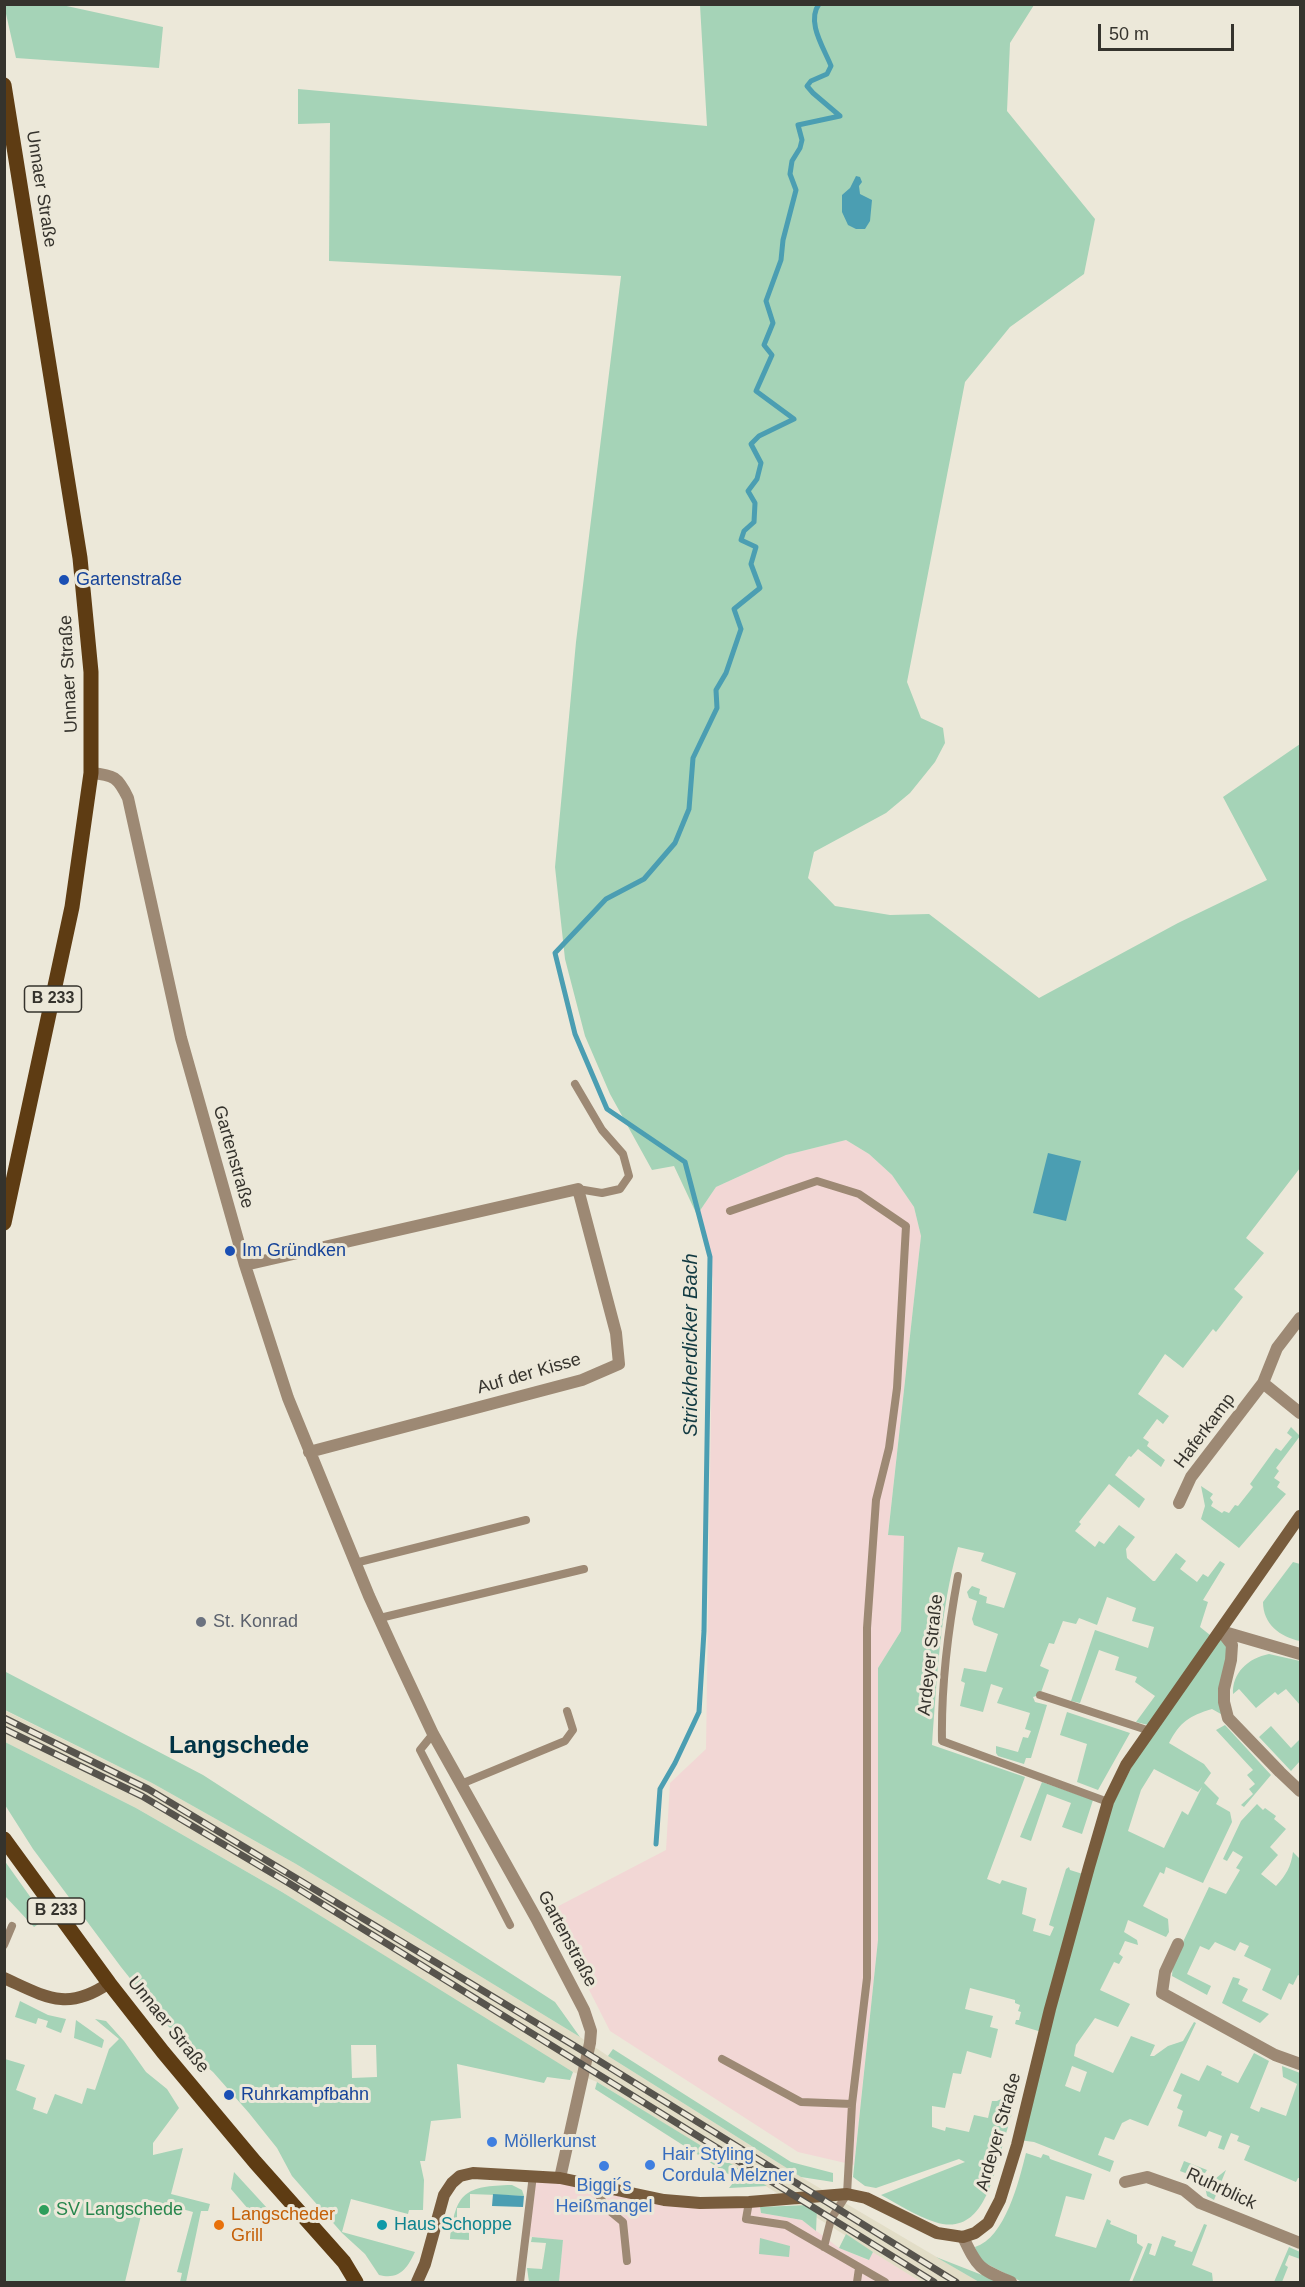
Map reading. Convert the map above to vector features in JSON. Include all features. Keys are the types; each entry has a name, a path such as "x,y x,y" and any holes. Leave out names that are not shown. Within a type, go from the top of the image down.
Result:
{"main road":[{"name":"Unnaer Straße","path":"4,85 80,558 93,716 91,773 72,907 4,1223"},
{"name":"Ardeyer Straße","path":"963,2237 975,2233 988,2223 1005,2187 1108,1802 1126,1765 1300,1516"},
{"name":"Unnaer Straße","path":"4,1839 109,1983 214,2113 344,2262 356,2283"},
{"path":"4,1978 53,1999 70,2000 94,1993 109,1983"},
{"path":"417,2283 425,2264 444,2195 460,2176 473,2173 560,2178 664,2200 700,2203 750,2202 847,2194 866,2198 937,2233 963,2237"}],"street":[{"name":"Gartenstraße","path":"91,773 111,775 121,784 128,798 181,1038 245,1265 288,1398 309,1452 355,1563 433,1734 536,1918 590,2023 590,2043 560,2178"},
{"path":"245,1265 578,1189"},
{"name":"Auf der Kisse","path":"309,1452 582,1380 619,1364 616,1333 578,1189"},
{"name":"Haferkamp","path":"1179,1503 1191,1477 1263,1383 1277,1348 1300,1318"},
{"path":"1263,1383 1300,1413"},
{"path":"1221,1631 1300,1654"},
{"path":"1221,1631 1232,1646 1224,1689 1228,1718 1300,1791"},
{"path":"1178,1944 1165,1972 1162,1994 1275,2055 1300,2064"},
{"name":"Ruhrblick","path":"1125,2182 1147,2177 1184,2190 1200,2203 1300,2243"},
{"path":"963,2237 974,2261 984,2271 1011,2283"}],"lane":[{"path":"575,1084 602,1130 623,1154 629,1176 621,1189 602,1193 578,1189"},
{"path":"730,1211 817,1181 859,1194 906,1226 897,1388 889,1449 876,1500 867,1628 867,1978 852,2104 847,2194 831,2219 824,2247"},
{"path":"355,1563 526,1520"},
{"path":"380,1618 584,1569"},
{"name":"Ardeyer Straße","path":"958,1576 953,1602 942,1709 942,1741 1108,1802"},
{"path":"1040,1695 1150,1731"},
{"path":"461,1784 565,1742 573,1730 567,1711"},
{"path":"433,1734 420,1750 510,1925"},
{"path":"4,1945 12,1926"},
{"path":"722,2059 801,2102 852,2104"},
{"path":"520,2283 533,2175"},
{"path":"594,2186 606,2208 623,2222 627,2261"},
{"path":"750,2202 746,2219 786,2225 885,2283"},
{"path":"857,2283 859,2268"}],"shaded area":[{"path":"846,1140 869,1154 892,1175 914,1207 921,1236 888,1534 904,1536 901,1631 878,1668 878,1940 854,2165 798,2152 610,2031 549,1911 666,1850 670,1783 706,1749 713,1279 697,1215 716,1187 786,1155"},
{"path":"4,1710 152,1783 296,1864 580,2037 801,2177 979,2282 921,2282 597,2082 573,2072 520,2041 282,1892 136,1808 5,1742"},
{"path":"533,2175 664,2200 759,2201 761,2213 802,2220 839,2248 868,2260 873,2252 921,2282 559,2282 563,2241 526,2236"}],"green space":[{"path":"4,5 62,5 163,27 159,68 16,58"},
{"path":"700,5 1034,5 1010,43 1007,111 1095,219 1084,274 1010,327 965,382 907,682 921,718 943,728 945,743 935,762 910,793 886,813 814,852 808,878 835,906 890,915 929,914 1039,998 1178,923 1267,880 1223,797 1300,744 1300,1168 1246,1238 1264,1253 1234,1289 1243,1297 1216,1332 1213,1329 1183,1368 1165,1354 1138,1394 1169,1416 1163,1424 1157,1419 1143,1438 1149,1442 1147,1446 1165,1460 1161,1467 1138,1449 1131,1457 1129,1456 1115,1475 1145,1499 1139,1508 1109,1484 1079,1522 1081,1524 1075,1531 1095,1547 1099,1541 1104,1544 1119,1525 1135,1537 1126,1549 1127,1558 1153,1581 1176,1553 1186,1561 1180,1569 1197,1582 1203,1574 1208,1577 1220,1561 1225,1564 1203,1600 1208,1602 1200,1627 1215,1639 1221,1631 1232,1645 1228,1718 1212,1709 1197,1714 1181,1725 1169,1743 1204,1764 1211,1773 1204,1783 1219,1798 1216,1804 1230,1812 1232,1822 1203,1883 1166,1867 1164,1874 1160,1872 1143,1906 1168,1919 1169,1932 1166,1937 1128,1920 1124,1932 1137,1940 1138,1945 1125,1941 1119,1954 1123,1957 1119,1964 1114,1962 1100,1990 1130,2004 1118,2027 1095,2018 1076,2045 1074,2056 1113,2073 1131,2036 1155,2045 1150,2056 1154,2056 1168,2046 1183,2041 1194,2022 1196,2023 1148,2126 1130,2119 1122,2123 1114,2140 1105,2137 1098,2155 1114,2161 1110,2172 1034,2142 1019,2140 1045,2033 1015,2024 1021,2012 1018,2011 1020,2005 1015,2003 1015,2000 970,1988 965,2009 993,2016 990,2027 998,2029 991,2058 967,2051 961,2074 953,2073 945,2108 932,2106 932,2127 945,2131 946,2127 969,2132 974,2115 988,2118 992,2101 1005,2097 1010,2098 1008,2104 1014,2106 993,2177 982,2204 963,2222 951,2225 935,2222 914,2213 881,2195 965,2162 959,2159 876,2188 865,2186 853,2177 878,1940 878,1668 901,1631 904,1536 888,1535 921,1236 914,1207 892,1175 869,1154 846,1140 786,1155 716,1187 697,1215 674,1166 652,1170 610,1094 585,1036 565,959 555,867 576,642 621,276 329,261 330,123 298,124 298,89 707,126","holes":["958,1547 984,1553 981,1561 1016,1573 1004,1608 986,1603 987,1597 979,1594 980,1589 972,1586 967,1592 969,1598 977,1601 972,1619 974,1625 998,1634 986,1672 964,1668 961,1681 965,1683 960,1706 983,1712 991,1684 1003,1688 997,1703 1030,1713 1025,1729 1031,1731 1028,1738 1023,1737 1018,1752 996,1746 998,1756 1024,1764 1026,1758 1031,1758 1047,1705 1035,1702 1033,1697 1040,1695 1049,1670 1040,1666 1049,1643 1054,1644 1063,1621 1076,1624 1079,1618 1097,1625 1107,1597 1136,1608 1132,1621 1154,1627 1148,1648 1095,1630 1071,1701 1080,1703 1099,1650 1119,1657 1115,1670 1137,1677 1135,1682 1155,1696 1136,1722 1152,1726 1098,1834 1086,1875 1070,1870 1069,1867 1066,1869 1049,1925 1054,1927 1050,1936 1033,1931 1036,1919 1022,1914 1027,1888 1002,1880 1000,1884 987,1879 1025,1777 932,1745 943,1620","1154,1769 1198,1792 1202,1787 1188,1815 1182,1811 1164,1848 1128,1831 1141,1790","1072,2066 1087,2072 1080,2092 1065,2086"]},
{"path":"1291,1427 1300,1436 1276,1468 1279,1471 1274,1478 1280,1482 1277,1487 1286,1494 1239,1548 1201,1519 1205,1506 1201,1486 1213,1494 1210,1498 1213,1502 1211,1506 1222,1513 1224,1511 1229,1513 1235,1505 1238,1506 1253,1487 1250,1484 1276,1448 1281,1451 1292,1437 1287,1433"},
{"path":"1293,1562 1300,1564 1300,1641 1280,1633 1269,1623 1263,1602"},
{"path":"1269,1654 1300,1661 1300,1705 1286,1689 1278,1695 1275,1692 1256,1708 1239,1689 1233,1694 1233,1686 1238,1673 1254,1659"},
{"path":"4,1671 203,1775 555,2002 580,2037 296,1864 152,1783 5,1710"},
{"path":"1067,1712 1130,1733 1098,1790 1077,1782 1087,1744 1060,1735"},
{"path":"1225,1725 1271,1775 1244,1807 1241,1805 1253,1794 1249,1789 1255,1784 1247,1775 1253,1770 1216,1730"},
{"path":"1271,1726 1291,1748 1300,1739 1300,1761 1291,1771 1259,1737"},
{"path":"5,1742 136,1808 282,1892 573,2072 570,2080 547,2077 544,2083 457,2064 461,2118 431,2121 425,2161 420,2161 424,2180 423,2210 409,2210 408,2214 351,2199 342,2232 415,2252 402,2272 392,2276 379,2275 365,2254 342,2233 292,2176 277,2148 249,2113 213,2072 188,2051 121,1967 33,1849 5,1805","holes":["351,2045 376,2045 377,2077 352,2078"]},
{"path":"1042,1782 1093,1800 1082,1834 1062,1827 1071,1803 1047,1794 1031,1841 1020,1837"},
{"path":"1257,1804 1263,1810 1265,1808 1276,1816 1274,1819 1286,1829 1270,1847 1278,1855 1261,1874 1276,1886 1288,1870 1293,1852 1300,1859 1300,1976 1298,1975 1293,1985 1289,1983 1281,2000 1262,1990 1271,1969 1244,1956 1249,1946 1240,1942 1235,1951 1215,1942 1209,1950 1200,1946 1187,1974 1211,1986 1207,1995 1172,1976 1173,1963 1209,1887 1226,1894 1240,1870 1236,1868 1243,1857 1233,1851 1227,1861 1223,1859 1241,1821"},
{"path":"4,1860 46,1919 34,1927 5,1896"},
{"path":"1233,1977 1240,1979 1238,1984 1248,1989 1242,2001 1269,2014 1260,2023 1222,2003"},
{"path":"20,2001 48,2015 66,2019 61,2033 46,2027 48,2021 38,2018 36,2024 15,2017"},
{"path":"95,2019 106,2021 124,2041 146,2072 167,2089 179,2108 153,2143 153,2155 183,2148 171,2194 210,2204 208,2211 201,2211 186,2282 180,2282 182,2273 177,2272 193,2212 145,2199 125,2282 5,2282 5,2059 25,2065 16,2090 36,2098 33,2109 47,2114 55,2094 82,2104 87,2088 95,2090 109,2049 119,2039"},
{"path":"76,2020 104,2040 102,2048 74,2038"},
{"path":"613,2049 791,2162 833,2173 833,2182 801,2177 608,2056"},
{"path":"1254,2053 1269,2061 1250,2108 1259,2112 1261,2107 1286,2116 1297,2084 1283,2077 1282,2066 1300,2073 1300,2178 1296,2182 1244,2160 1250,2146 1237,2141 1239,2136 1231,2133 1224,2150 1218,2148 1222,2136 1209,2131 1206,2137 1178,2126 1183,2111 1177,2108 1182,2095 1173,2091 1181,2073 1199,2081 1207,2065 1238,2083"},
{"path":"597,2082 767,2186 729,2188 736,2179 595,2089"},
{"path":"1026,2153 1041,2158 1043,2154 1049,2156 1050,2159 1092,2174 1084,2200 1066,2196 1055,2236 1096,2248 1107,2219 1111,2221 1110,2224 1137,2235 1137,2243 1143,2247 1129,2282 1022,2282 978,2257 975,2247 986,2242 995,2232 1009,2207"},
{"path":"1184,2161 1207,2170 1201,2179 1180,2171"},
{"path":"1226,2170 1214,2200 1207,2196 1205,2187"},
{"path":"234,2172 267,2208 249,2210 231,2189"},
{"path":"512,2185 522,2190 524,2196 470,2194 470,2208 457,2208 466,2195 483,2187"},
{"path":"810,2205 817,2209 816,2231 802,2220 761,2213 760,2207"},
{"path":"457,2209 457,2224 469,2223 469,2240 450,2239"},
{"path":"1204,2224 1207,2225 1192,2265 1212,2273 1213,2282 1132,2282 1148,2243 1152,2244 1149,2254 1155,2256 1162,2236 1176,2241 1174,2246 1192,2252"},
{"path":"846,2234 873,2252 869,2260 839,2248"},
{"path":"532,2237 563,2240 559,2282 529,2282 527,2268 542,2269 546,2243 531,2242"},
{"path":"760,2238 790,2246 789,2257 759,2254"},
{"path":"1289,2247 1300,2252 1300,2259 1289,2255 1285,2265 1288,2267 1282,2282 1274,2282"},
{"path":"936,2257 1000,2282 979,2282"}],"water":[{"path":"856,176 860,177 862,182 859,186 860,194 872,200 870,221 865,229 856,229 848,225 842,212 842,195 850,188"},
{"path":"1048,1153 1081,1161 1066,1221 1033,1213"},
{"path":"493,2194 524,2196 523,2207 492,2206"}],"waterway":[{"name":"Strickherdicker Bach","path":"656,1844 660,1789 699,1712 704,1631 710,1257 685,1162 607,1109 575,1034 555,953 606,899 644,879 675,843 689,809 693,758 717,708 716,690 726,673 741,629 734,609 760,588 751,564 756,547 741,540 744,531 754,522 755,503 748,491 757,479 761,463 751,444 759,436 794,419 756,391 772,355 764,345 773,323 766,301 781,260 783,240 796,190 790,174 792,161 802,140 798,125 840,116 807,86 811,81 827,74 831,66 815,27 815,11 819,4"}],"railway":[{"path":"4,1718 148,1789 588,2054 956,2282"},
{"path":"4,1729 142,1796 287,1882 934,2282"}],"place":[{"name":"Gartenstraße","path":"64,580"},
{"name":"Im Gründken","path":"230,1251"},
{"name":"St. Konrad","path":"201,1622"},
{"name":"Ruhrkampfbahn","path":"229,2095"},
{"name":"Möllerkunst","path":"492,2142"},
{"name":"Hair Styling Cordula Melzner","path":"650,2165"},
{"name":"Biggi´s Heißmangel","path":"604,2166"},
{"name":"SV Langschede","path":"44,2210"},
{"name":"Langscheder Grill","path":"219,2225"},
{"name":"Haus Schoppe","path":"382,2225"}],"district":[{"name":"Langschede","path":"239,1746"}]}
